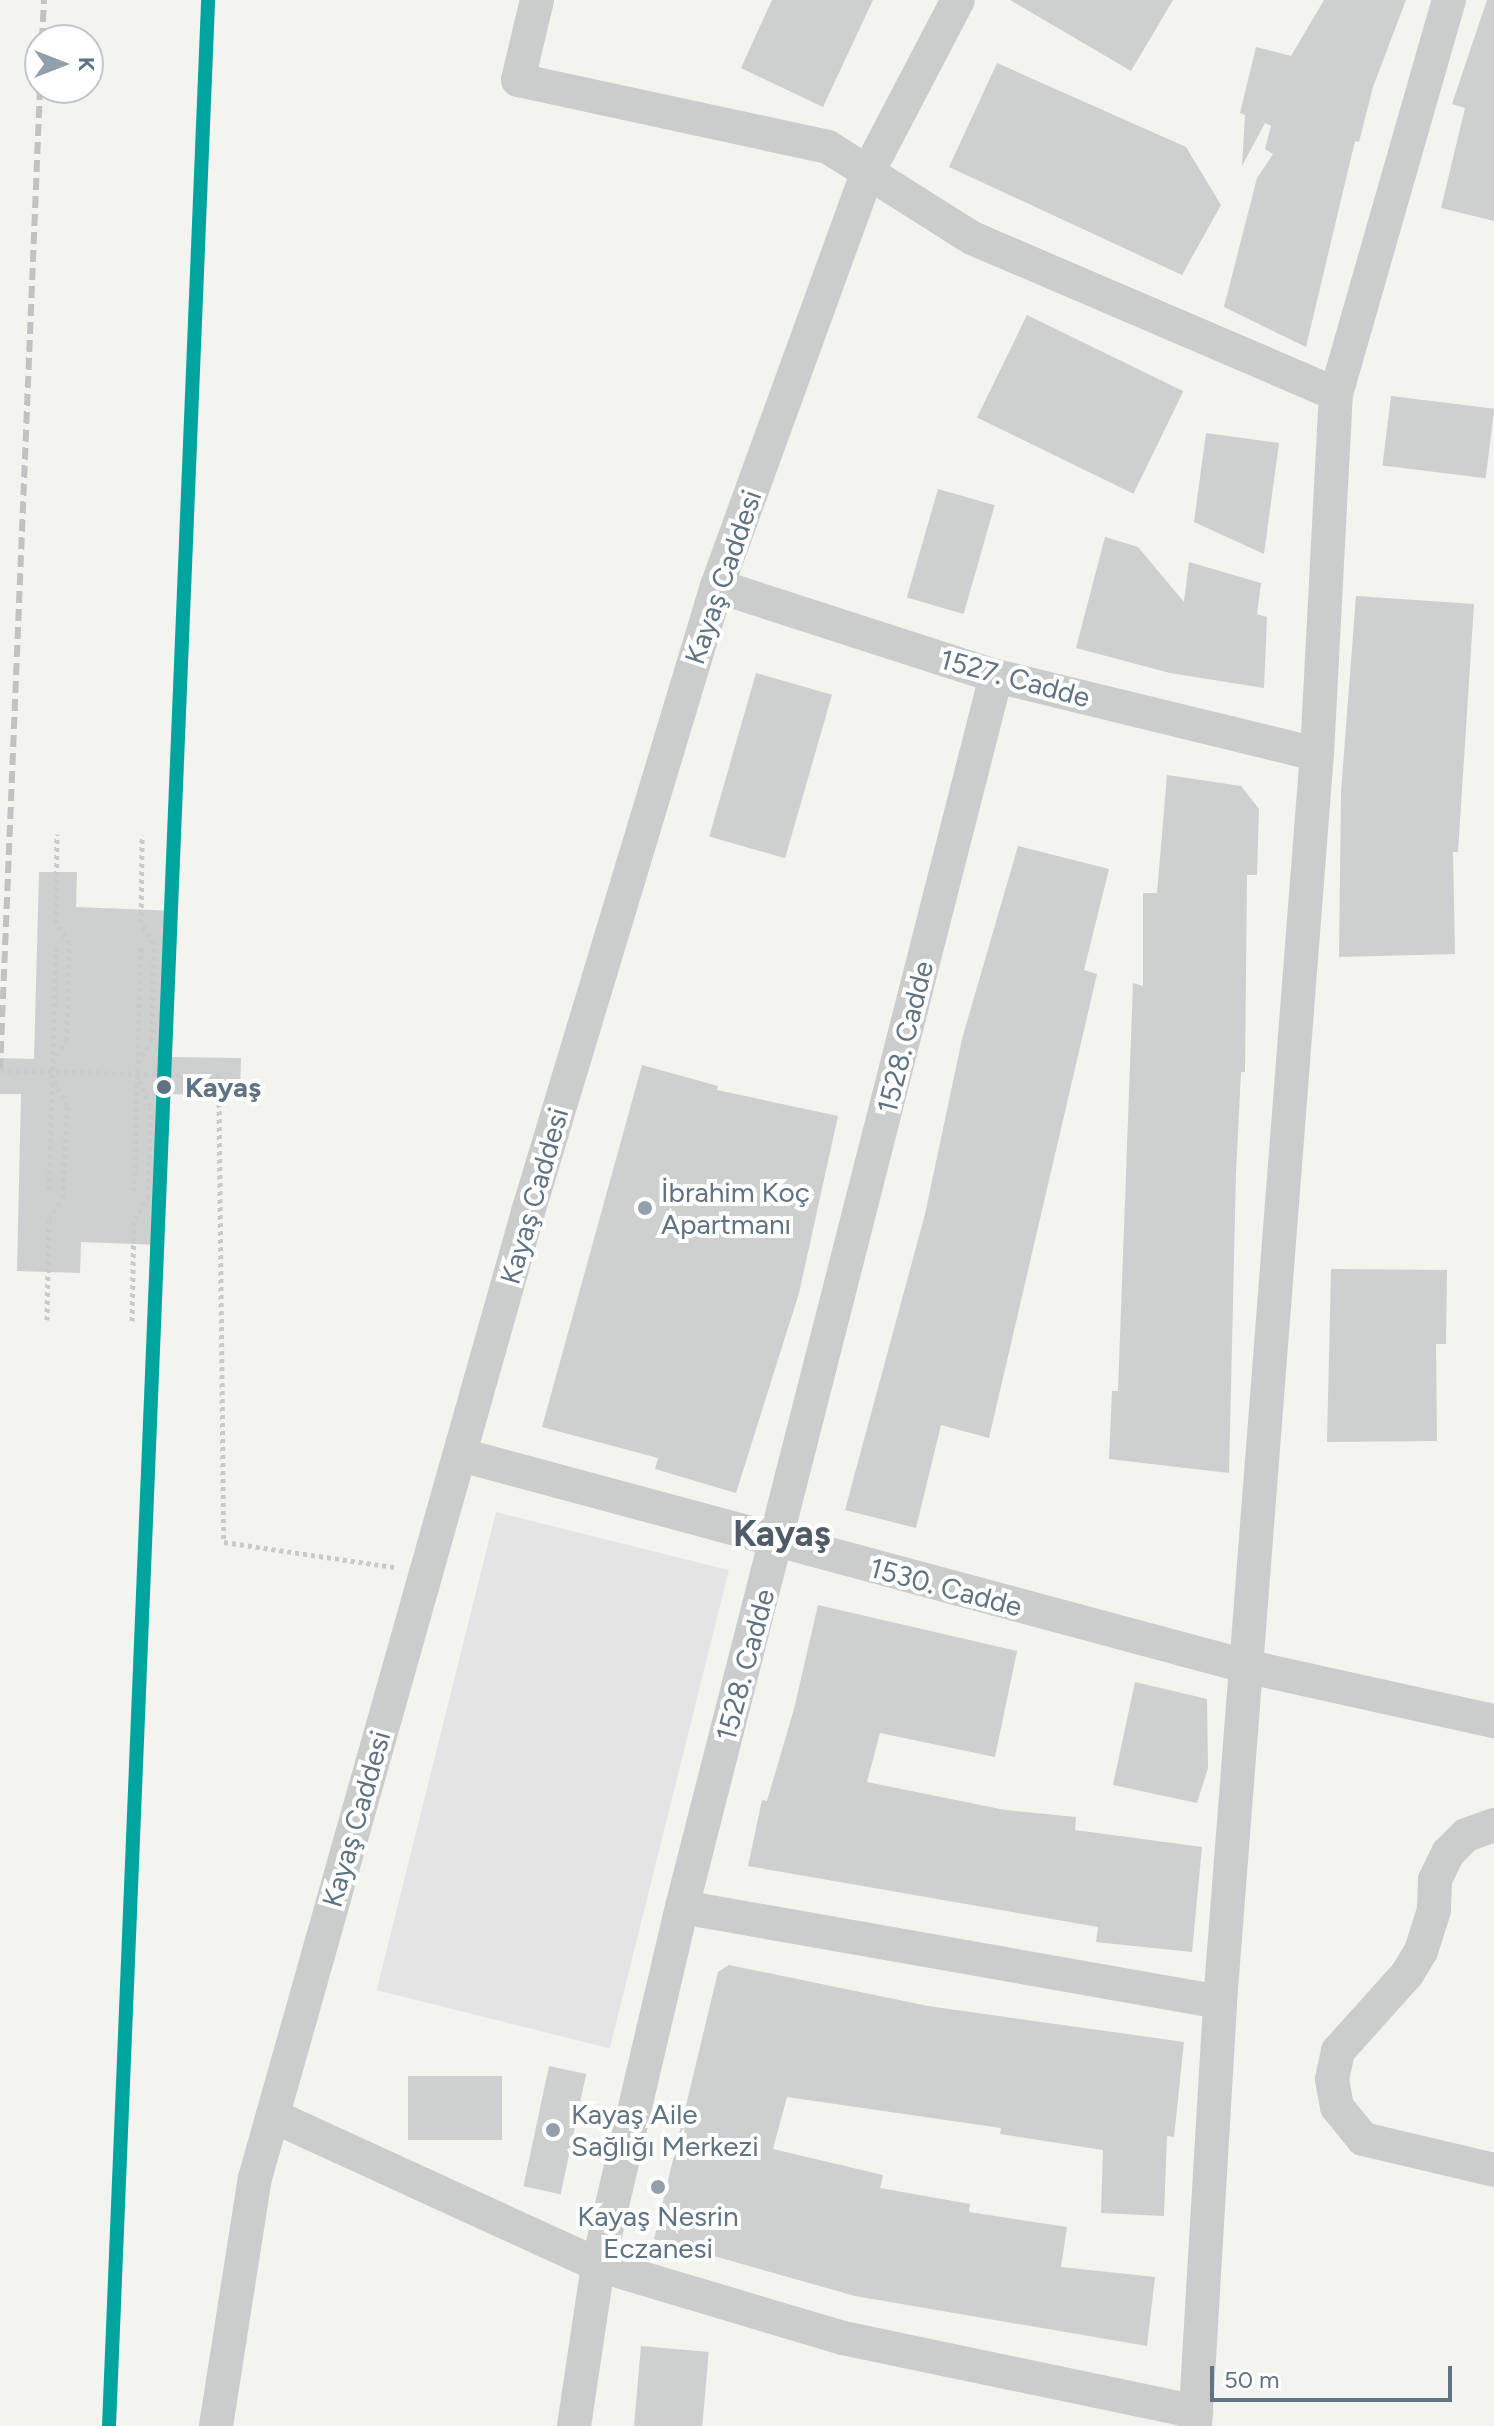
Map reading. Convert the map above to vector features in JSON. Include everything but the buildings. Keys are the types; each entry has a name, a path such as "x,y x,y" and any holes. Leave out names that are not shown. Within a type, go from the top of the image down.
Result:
{"street":[{"path":"537,0 518,80 828,147 972,238 1336,394"},
{"name":"Kayaş Caddesi","path":"216,2426 255,2178 528,1212 717,586 868,172 958,0"},
{"path":"273,2116 598,2265 843,2338 1196,2419 1220,2002 1317,754 1336,394 1449,0"},
{"name":"1527. Cadde","path":"717,586 996,676 1317,754"},
{"name":"1528. Cadde","path":"574,2426 598,2265 682,1907 996,676"},
{"name":"1530. Cadde","path":"461,1455 1245,1666 1494,1721"},
{"path":"1494,1825 1466,1835 1448,1853 1435,1880 1434,1910 1421,1951 1400,1983 1338,2051 1332,2079 1337,2107 1363,2139 1494,2170"},
{"path":"682,1907 1220,2002"}],"path":[{"path":"53,1067 67,1040 69,943 56,923 57,834"},
{"path":"138,1064 152,1040 154,943 141,912 142,835"},
{"path":"49,1190 56,947"},
{"path":"134,1191 141,947"},
{"path":"0,1070 53,1067 137,1075 220,1076 224,1542 427,1571"},
{"path":"132,1321 134,1219 148,1198 151,1106 137,1075"},
{"path":"47,1320 49,1219 63,1198 67,1106 52,1078"}],"shaded area":[{"path":"496,1512 729,1570 610,2048 377,1990"}],"railway":[{"path":"43,24 44,0"},
{"path":"0,1071 39,104"}],"transit line":[{"path":"109,2426 208,0"}],"place":[{"name":"Kayaş","path":"164,1087"},
{"name":"İbrahim Koç Apartmanı","path":"645,1208"},
{"name":"Kayaş Aile Sağlığı Merkezi","path":"553,2130"},
{"name":"Kayaş Nesrin Eczanesi","path":"658,2187"}],"district":[{"name":"Kayaş","path":"782,1534"}]}
